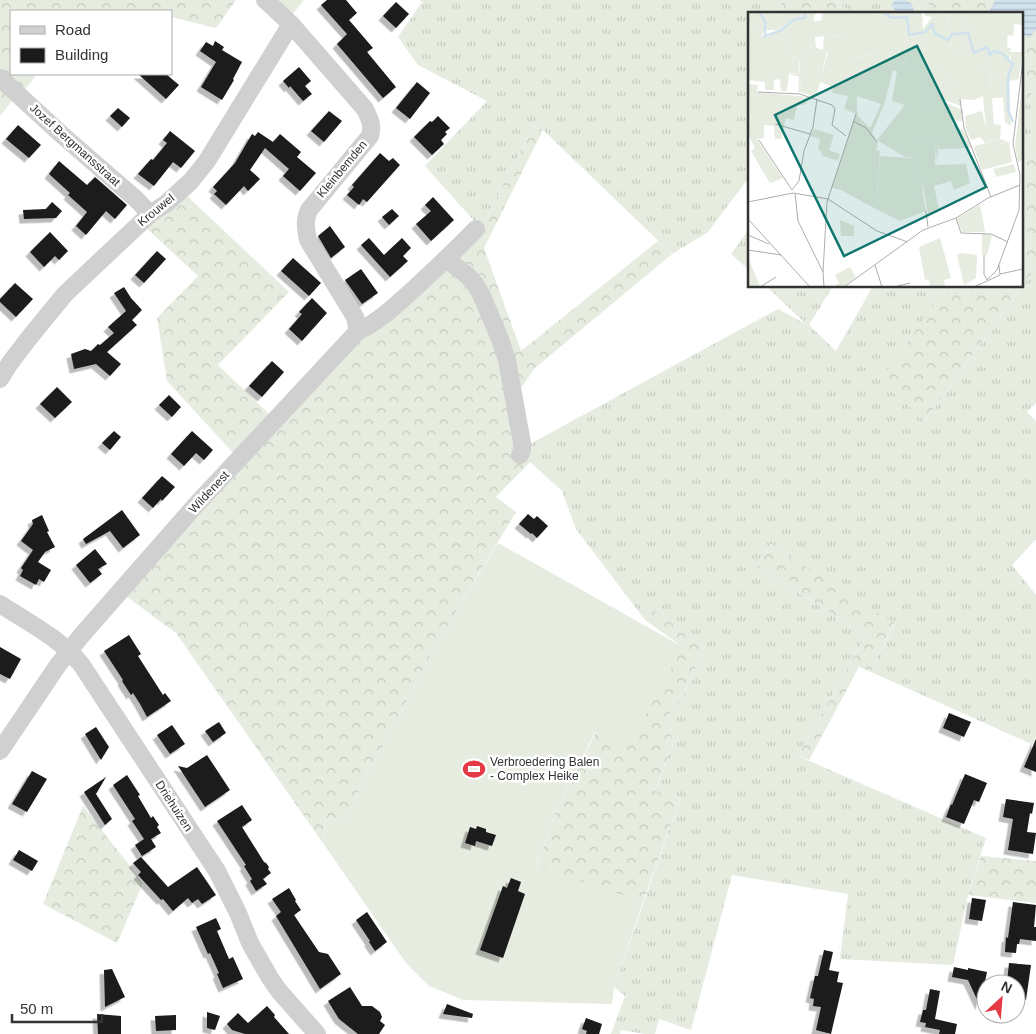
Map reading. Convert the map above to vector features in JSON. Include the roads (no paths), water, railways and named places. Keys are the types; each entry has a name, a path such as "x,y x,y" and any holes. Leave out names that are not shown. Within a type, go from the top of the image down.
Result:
{"street":[{"name":"Kleinbemden","path":"265,0 291,24 370,118 372,128 370,136 308,210 305,225 308,240 355,317 358,330"},
{"name":"Krouwel","path":"0,379 29,338 65,294 150,214 168,203 191,181 203,166 291,24"},
{"name":"Jozef Bergmansstraat","path":"0,78 137,200 150,214"},
{"name":"Wildenest","path":"0,751 52,673 110,602 194,506 358,330 369,326 398,303 476,230"},
{"path":"446,259 475,284 500,338 507,360 522,443 520,454"},
{"name":"Driehuizen","path":"0,604 46,633 70,651 81,664 216,871 238,912 250,943 270,978 317,1034"}],"water":[{"path":"895,0 903,0 911,3 914,12 896,12 891,6"},
{"path":"995,0 1036,0 1036,29 1030,38 1024,35 1024,12 989,12"}],"place":[{"name":"Verbroedering Balen - Complex Heike","path":"474,769"}]}
